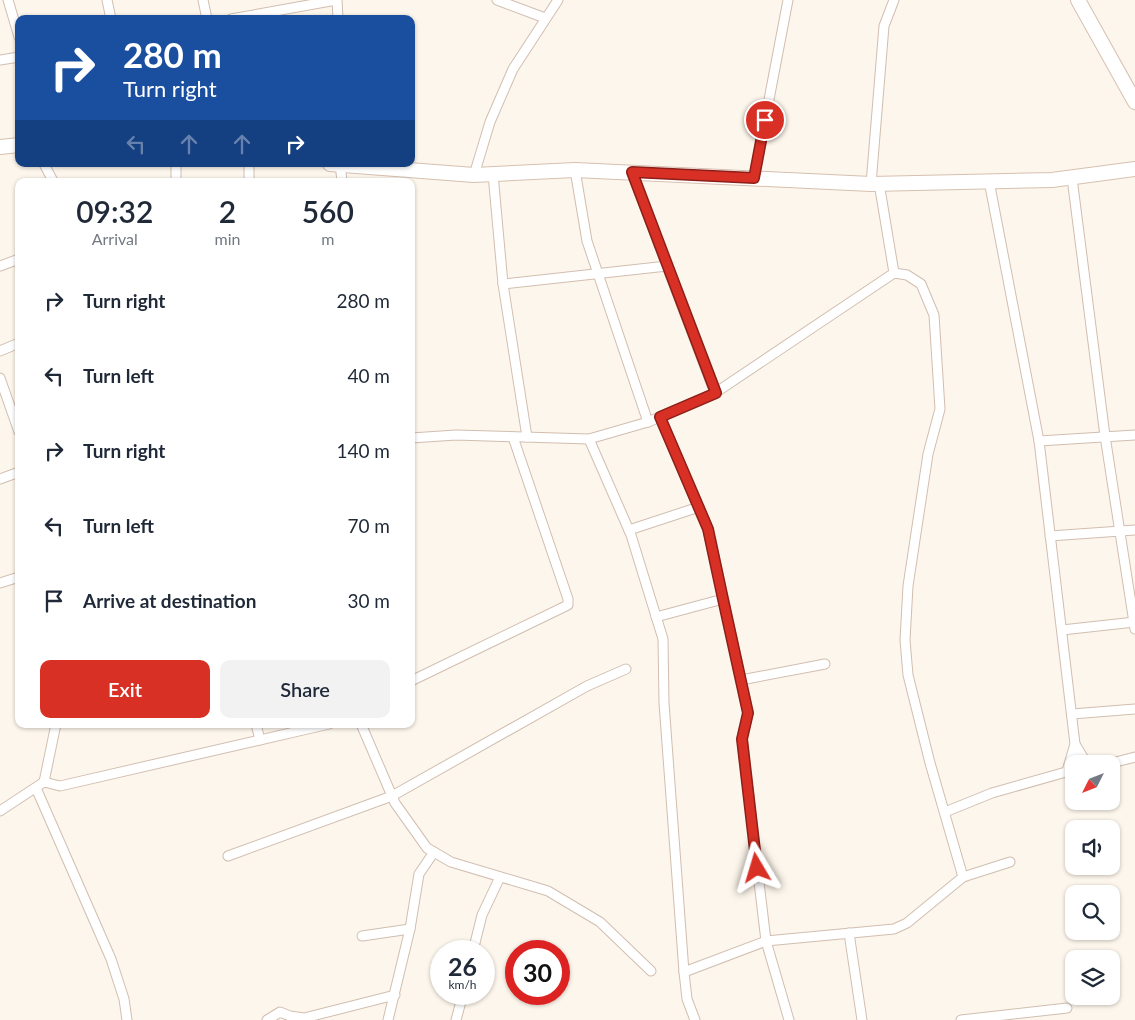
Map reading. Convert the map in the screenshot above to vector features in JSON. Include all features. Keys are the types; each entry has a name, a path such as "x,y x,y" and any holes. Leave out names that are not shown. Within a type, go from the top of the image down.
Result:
{"street":[{"path":"8,0 15,24"},
{"path":"107,0 110,15"},
{"path":"203,0 205,15"},
{"path":"253,15 337,0 338,15"},
{"path":"497,0 545,18"},
{"path":"474,175 490,122 513,69 558,0"},
{"path":"754,178 788,0"},
{"path":"894,0 884,26 875,183 894,273"},
{"path":"1078,0 1135,102"},
{"path":"0,60 15,58"},
{"path":"0,146 15,145"},
{"path":"377,167 474,175 575,170 875,183 1052,180 1135,169"},
{"path":"575,170 587,241 648,422"},
{"path":"632,172 716,393"},
{"path":"493,174 503,284 527,437"},
{"path":"1062,630 1135,624 1106,436 1072,178"},
{"path":"989,181 1039,441 1072,714 1075,744 1073,755"},
{"path":"0,266 15,260"},
{"path":"503,284 599,275 667,266"},
{"path":"415,438 456,435 590,439 648,422 716,393 894,273 907,275 920,284 934,315 940,409 925,473 908,586 905,640 908,676 930,764 963,877"},
{"path":"0,351 15,345"},
{"path":"0,378 15,416"},
{"path":"660,417 708,529 741,680 748,713 742,739 766,941 789,1020"},
{"path":"1039,441 1135,435"},
{"path":"415,679 568,605 568,599 513,436"},
{"path":"590,439 629,530 663,638 664,703 684,972 687,999 695,1020"},
{"path":"0,479 15,473"},
{"path":"629,530 699,507"},
{"path":"1050,536 1135,530"},
{"path":"0,584 15,578"},
{"path":"656,618 723,599"},
{"path":"741,680 825,664"},
{"path":"228,856 392,796 587,686 626,669"},
{"path":"1072,714 1135,709"},
{"path":"0,811 44,782 55,728"},
{"path":"257,728 260,740"},
{"path":"44,782 60,786 312,728"},
{"path":"363,728 392,796 427,848 451,862 548,890 600,922 651,971"},
{"path":"1075,744 1082,755"},
{"path":"1120,761 1135,757"},
{"path":"945,812 992,793 1065,772"},
{"path":"36,788 111,959 124,999 127,1020"},
{"path":"388,1020 410,929 419,874 434,852"},
{"path":"684,972 766,941 894,929 906,923 963,877 1010,862"},
{"path":"476,940 482,915 500,877"},
{"path":"362,936 410,929"},
{"path":"849,933 862,1020"},
{"path":"267,1020 280,1012 304,1018 394,995"},
{"path":"456,1020 459,1005"},
{"path":"961,1020 1067,1008"}],"route":[{"path":"757,868 742,739 748,713 708,529 660,417 716,393 632,172 754,178 765,120"}]}
